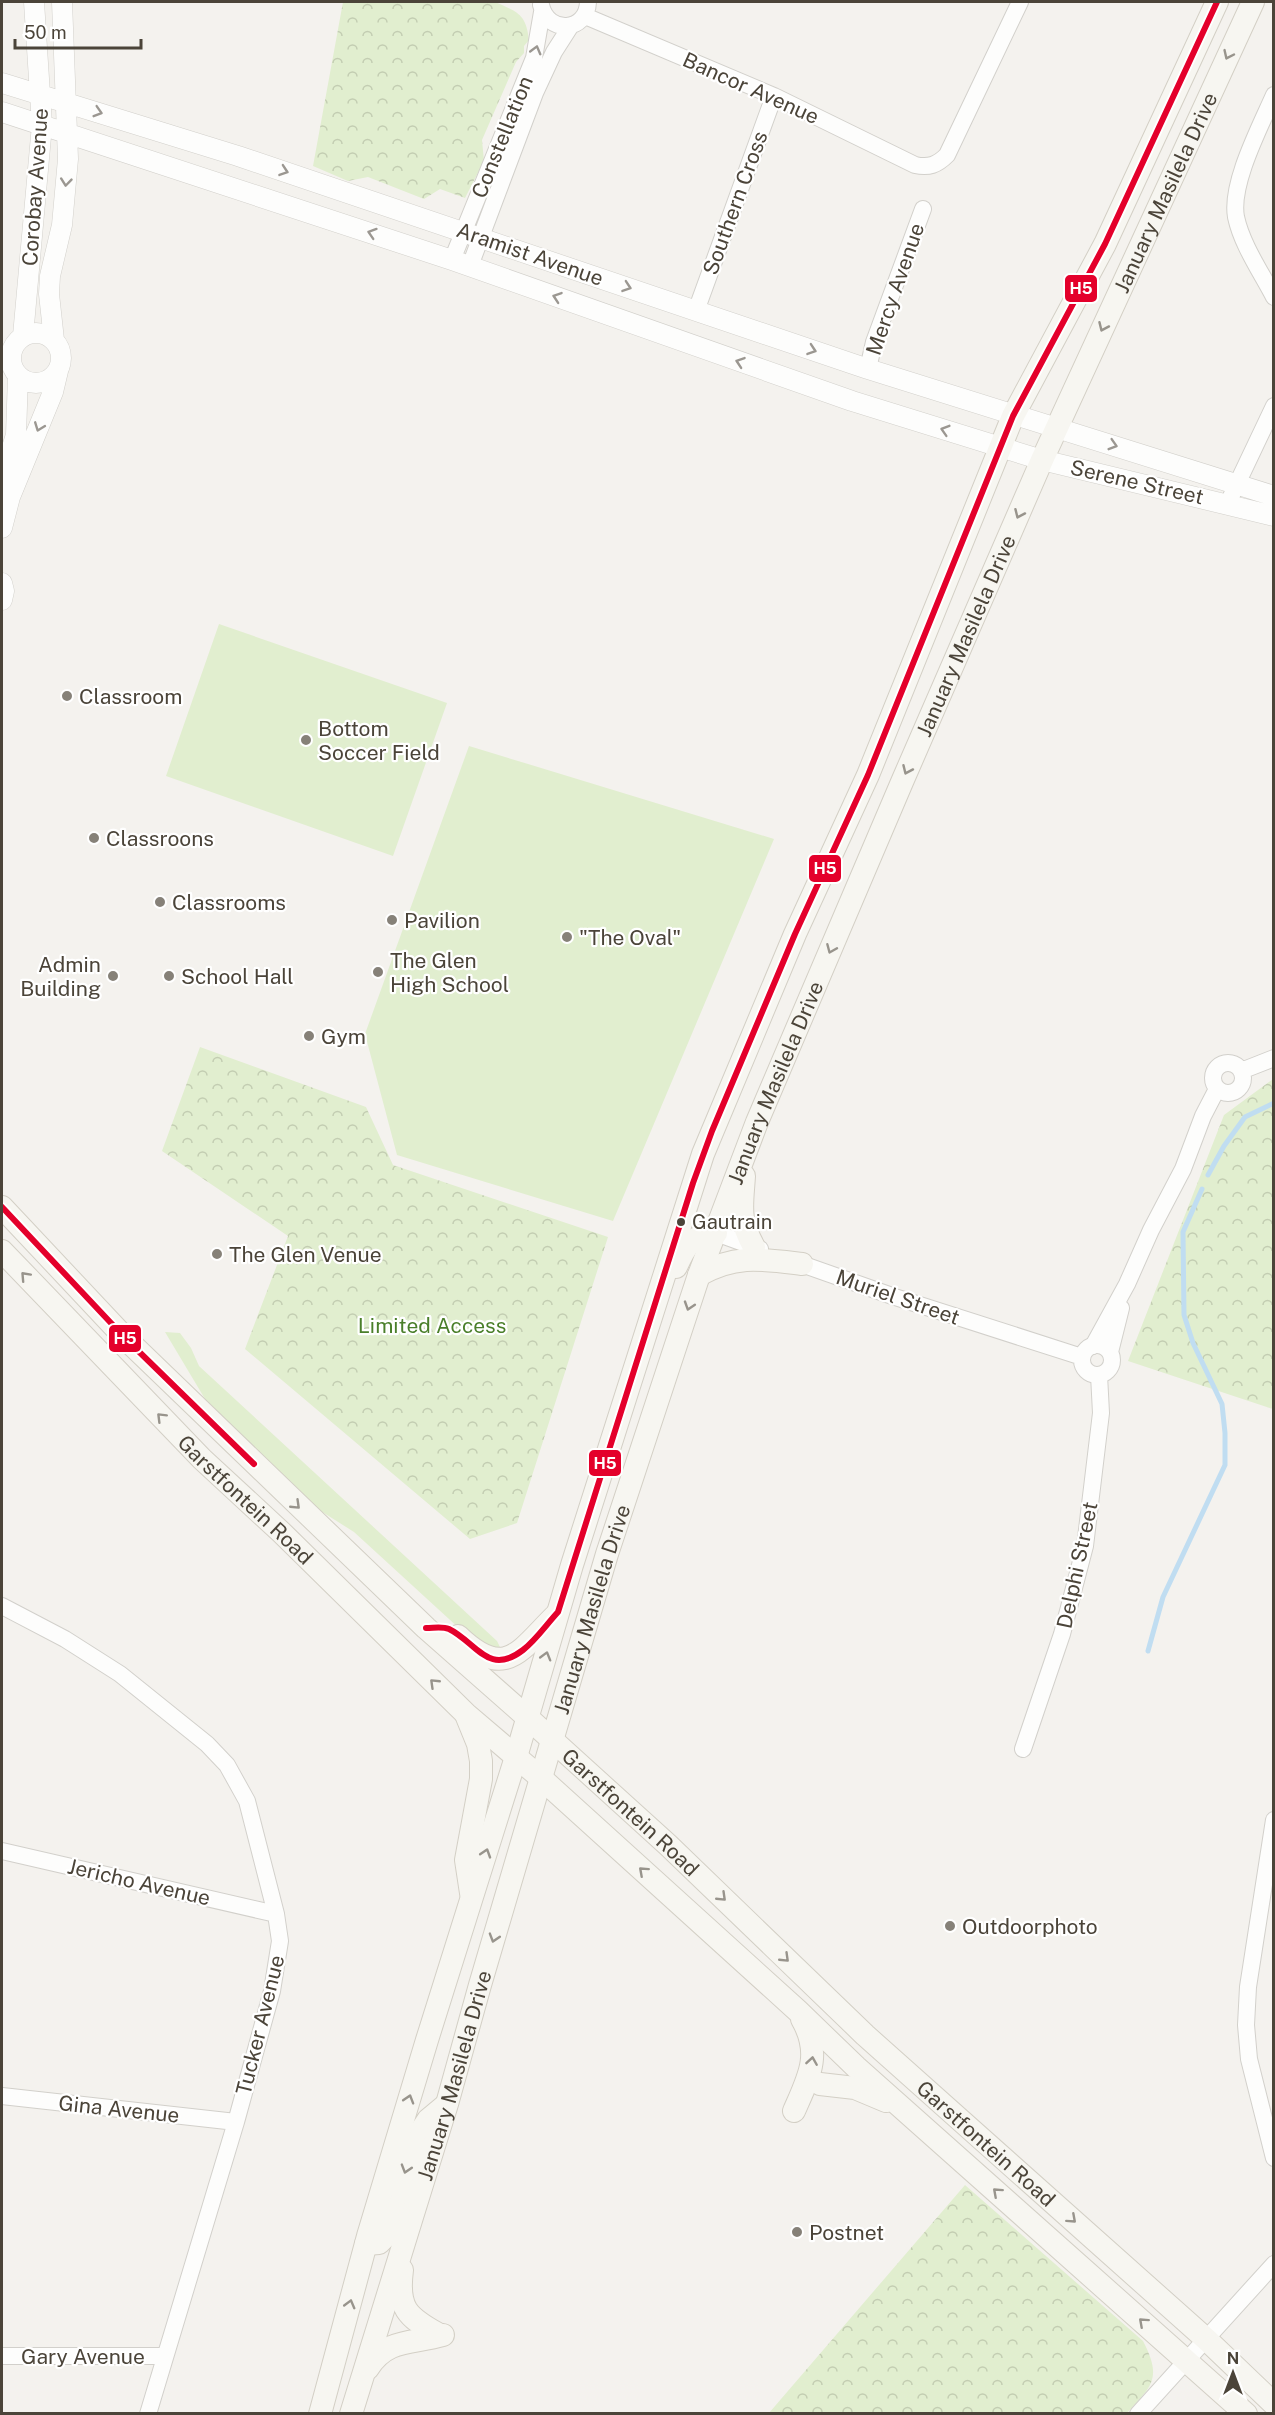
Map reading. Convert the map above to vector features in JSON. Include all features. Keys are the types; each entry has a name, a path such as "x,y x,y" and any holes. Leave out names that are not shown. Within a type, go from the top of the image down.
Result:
{"main road":[{"name":"January Masilela Drive","path":"320,2414 366,2244 528,1718 558,1612 693,1183 712,1131 795,934 868,775 1013,416 1105,244 1217,2"},
{"name":"January Masilela Drive","path":"351,2414 447,2104 607,1554 699,1275 742,1160 902,782 1042,460 1253,2"},
{"path":"742,1160 742,1219 744,1229 754,1247"},
{"name":"Garstfontein Road","path":"2,1207 126,1339 426,1629 668,1845 865,2036 1206,2339 1274,2404"},
{"path":"644,1340 687,1244 699,1236 716,1233"},
{"name":"Garstfontein Road","path":"2,1251 202,1459 281,1532 466,1714 542,1779 798,2011 845,2057 1246,2414"},
{"path":"699,1275 724,1262 740,1259 802,1264"},
{"path":"426,1629 449,1629 479,1654 491,1658 502,1658 515,1655 523,1650 558,1612"},
{"path":"466,1714 478,1744 481,1761 481,1779 466,1860 472,1898"},
{"path":"794,2111 810,2069 813,2048 810,2034 798,2011"},
{"path":"820,2084 855,2088 904,2109"},
{"path":"366,2244 379,2243 384,2238 420,2133 428,2120 447,2104"},
{"path":"361,2378 375,2356 388,2347 440,2335 410,2317 401,2299 401,2280 410,2221"},
{"path":"330,2380 354,2338 363,2329 380,2319"}],"street":[{"name":"Corobay Avenue","path":"2,479 16,435 18,376 12,366 11,355 15,344 23,336 42,125 34,2"},
{"name":"Corobay Avenue","path":"2,528 10,497 53,392 62,361 60,349 54,340 49,294 50,276 62,225 69,133 62,2"},
{"name":"Bancor Avenue","path":"587,9 915,165 931,166 940,163 948,155 1020,2"},
{"path":"542,7 551,23 570,27 587,9"},
{"name":"Constellation","path":"473,234 534,58 542,7"},
{"name":"Constellation","path":"461,263 535,93 554,52 570,27"},
{"name":"Aramist Avenue","path":"2,83 238,156 868,369 1057,428"},
{"path":"1274,95 1239,180 1235,206 1243,239 1274,297"},
{"name":"Southern Cross","path":"696,311 774,96"},
{"name":"Aramist Avenue","path":"2,112 461,263 852,401 1001,447"},
{"name":"Mercy Avenue","path":"868,369 874,342 923,209"},
{"path":"23,336 33,333 45,334 54,340"},
{"path":"18,376 28,382 39,383 50,379 58,371"},
{"path":"1228,503 1274,406"},
{"name":"Serene Street","path":"1057,428 1274,496"},
{"name":"Serene Street","path":"1001,447 1042,460 1228,503 1274,516"},
{"path":"2,583 4,591 2,600"},
{"path":"1127,1284 1110,1352 1111,1364 1099,1375 1086,1370 1088,1351 1127,1284 1151,1230 1184,1169 1203,1116 1217,1089 1226,1093 1235,1091 1241,1084 1241,1071 1274,1058"},
{"name":"Muriel Street","path":"716,1233 896,1297 1088,1351"},
{"path":"1088,1351 1102,1346 1110,1352"},
{"name":"Delphi Street","path":"1023,1749 1062,1634 1085,1545 1101,1413 1099,1375"},
{"name":"Tucker Avenue","path":"2,1606 73,1644 120,1674 207,1744 227,1765 247,1801 276,1914 280,1941 278,1962 236,2122 148,2414"},
{"path":"1274,1820 1248,1987 1246,2025 1249,2059 1274,2158"},
{"name":"Jericho Avenue","path":"2,1851 276,1914"},
{"name":"Gina Avenue","path":"2,2096 236,2122"},
{"path":"1137,2414 1274,2264"},
{"name":"Gary Avenue","path":"2,2356 165,2356"}],"green space":[{"path":"343,2 495,2 520,15 523,19 529,40 524,46 524,53 516,62 482,140 484,161 465,198 440,189 424,199 368,177 348,181 313,166"},
{"name":"Bottom Soccer Field","path":"219,624 447,703 393,856 166,776"},
{"name":"\"The Oval\"","path":"469,746 774,839 613,1221 397,1155 365,1034"},
{"name":"Limited Access","path":"200,1047 366,1107 393,1165 608,1237 517,1523 470,1539 245,1349 288,1236 162,1151"},
{"path":"1273,1079 1273,1409 1128,1361 1224,1115"},
{"path":"165,1332 180,1333 191,1348 199,1366 497,1641 502,1651 485,1652 354,1532 316,1508 208,1404"},
{"path":"965,2185 1143,2341 1149,2354 1153,2373 1152,2381 1143,2396 1126,2414 769,2413"}],"waterway":[{"path":"1208,1175 1224,1146 1245,1117 1274,1103"},
{"path":"1148,1651 1163,1597 1225,1465 1222,1404 1193,1343 1184,1315 1183,1232 1202,1189"}],"transit line":[{"name":"H5","path":"426,1628 449,1629 491,1659 500,1660 523,1650 558,1612 693,1183 712,1131 795,934 868,775 1013,416 1105,244 1217,2"},
{"name":"H5","path":"2,1207 126,1339 254,1464"}],"place":[{"name":"Classroom","path":"67,696"},
{"name":"Bottom Soccer Field","path":"306,740"},
{"name":"Classroons","path":"94,838"},
{"name":"Classrooms","path":"160,902"},
{"name":"Pavilion","path":"392,920"},
{"name":"\"The Oval\"","path":"567,937"},
{"name":"The Glen High School","path":"378,972"},
{"name":"Admin Building","path":"113,976"},
{"name":"School Hall","path":"169,976"},
{"name":"Gym","path":"309,1036"},
{"name":"Gautrain","path":"681,1222"},
{"name":"The Glen Venue","path":"217,1254"},
{"name":"Outdoorphoto","path":"950,1926"},
{"name":"Postnet","path":"797,2232"}]}
